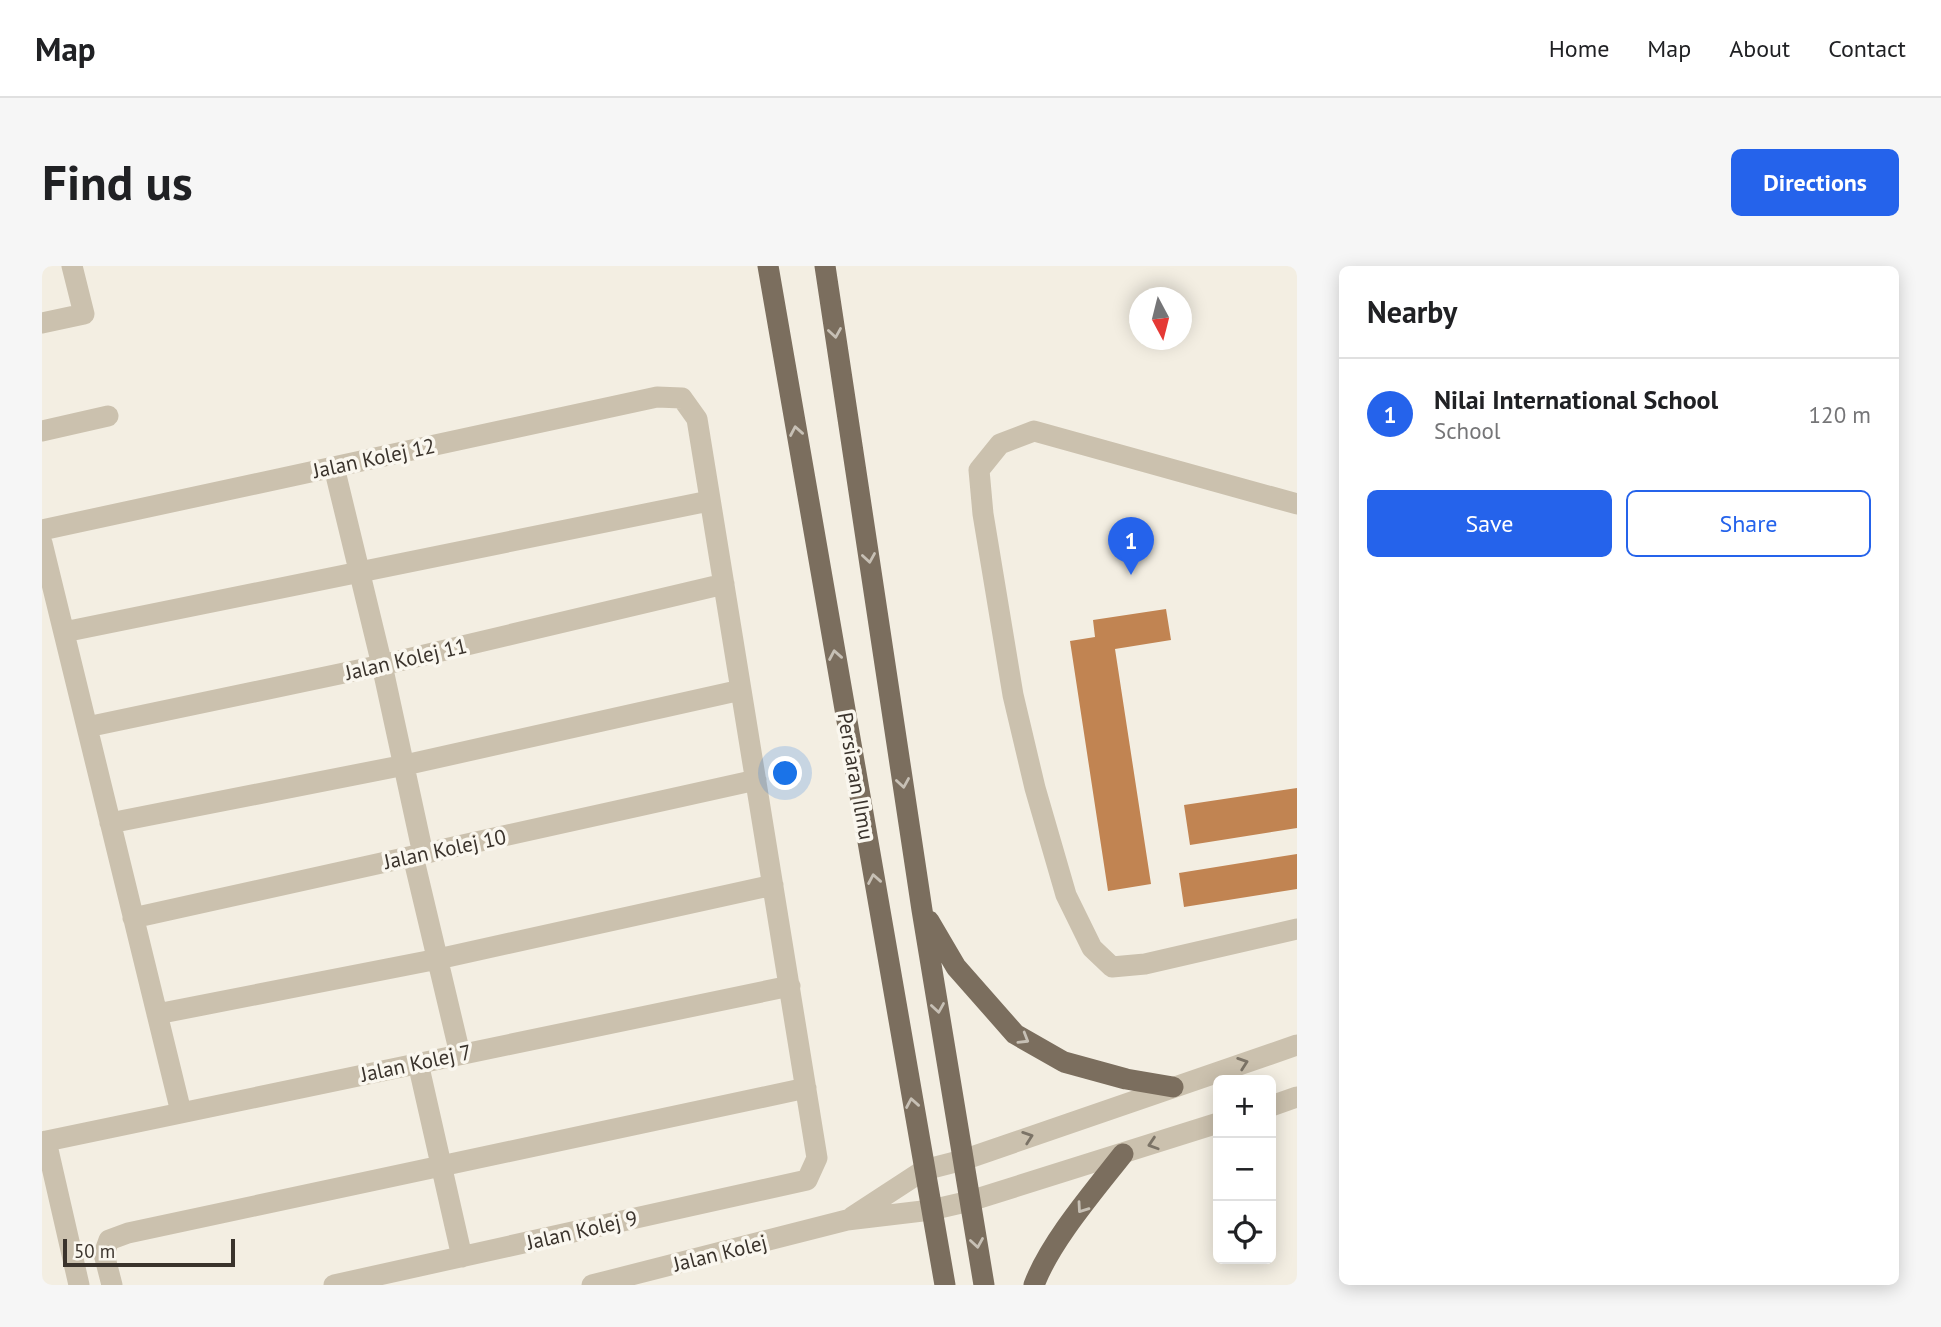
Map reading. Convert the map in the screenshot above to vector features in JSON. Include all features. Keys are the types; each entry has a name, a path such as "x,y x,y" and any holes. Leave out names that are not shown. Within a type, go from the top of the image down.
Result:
{"main road":[{"name":"Persiaran Ilmu","path":"768,266 944,1285"},
{"name":"Persiaran Ilmu","path":"825,266 922,910 984,1285"},
{"path":"922,910 956,967 1015,1034 1064,1062 1126,1079 1173,1087"},
{"path":"1034,1285 1040,1269 1068,1227 1123,1154"}],"street":[{"path":"42,323 83,314 72,266"},
{"name":"Jalan Kolej 12","path":"42,530 657,397 682,398 697,419 709,501"},
{"path":"42,430 108,416"},
{"path":"1297,504 1034,431 1000,444 979,470 983,514 1004,644 1028,761 1066,895 1092,948 1112,967 1145,964 1297,929"},
{"path":"334,467 405,765 418,855 460,1054"},
{"path":"64,632 709,501 806,1087 128,1233 109,1240 104,1254 112,1285"},
{"path":"42,543 181,1112"},
{"name":"Jalan Kolej 11","path":"87,727 382,665 724,584"},
{"path":"110,823 405,765 741,691"},
{"name":"Jalan Kolej 10","path":"133,918 756,780"},
{"path":"157,1014 438,959 773,885"},
{"name":"Jalan Kolej 7","path":"44,1141 790,986"},
{"path":"848,1220 924,1170 963,1160 1297,1045"},
{"path":"418,1063 462,1257"},
{"name":"Jalan Kolej 9","path":"334,1285 807,1180 817,1158 806,1087"},
{"path":"1276,1104 1297,1097"},
{"path":"848,1220 931,1210 970,1201 1213,1125"},
{"path":"44,1141 79,1285"},
{"name":"Jalan Kolej","path":"592,1285 848,1220"}],"building":[{"path":"1166,609 1171,640 1115,649 1151,884 1108,891 1070,641 1095,637 1093,620"},
{"path":"1297,788 1297,828 1190,845 1184,805"},
{"path":"1297,854 1297,889 1184,907 1179,873"}],"place":[{"name":"Nilai International School","path":"1131,575"}]}
